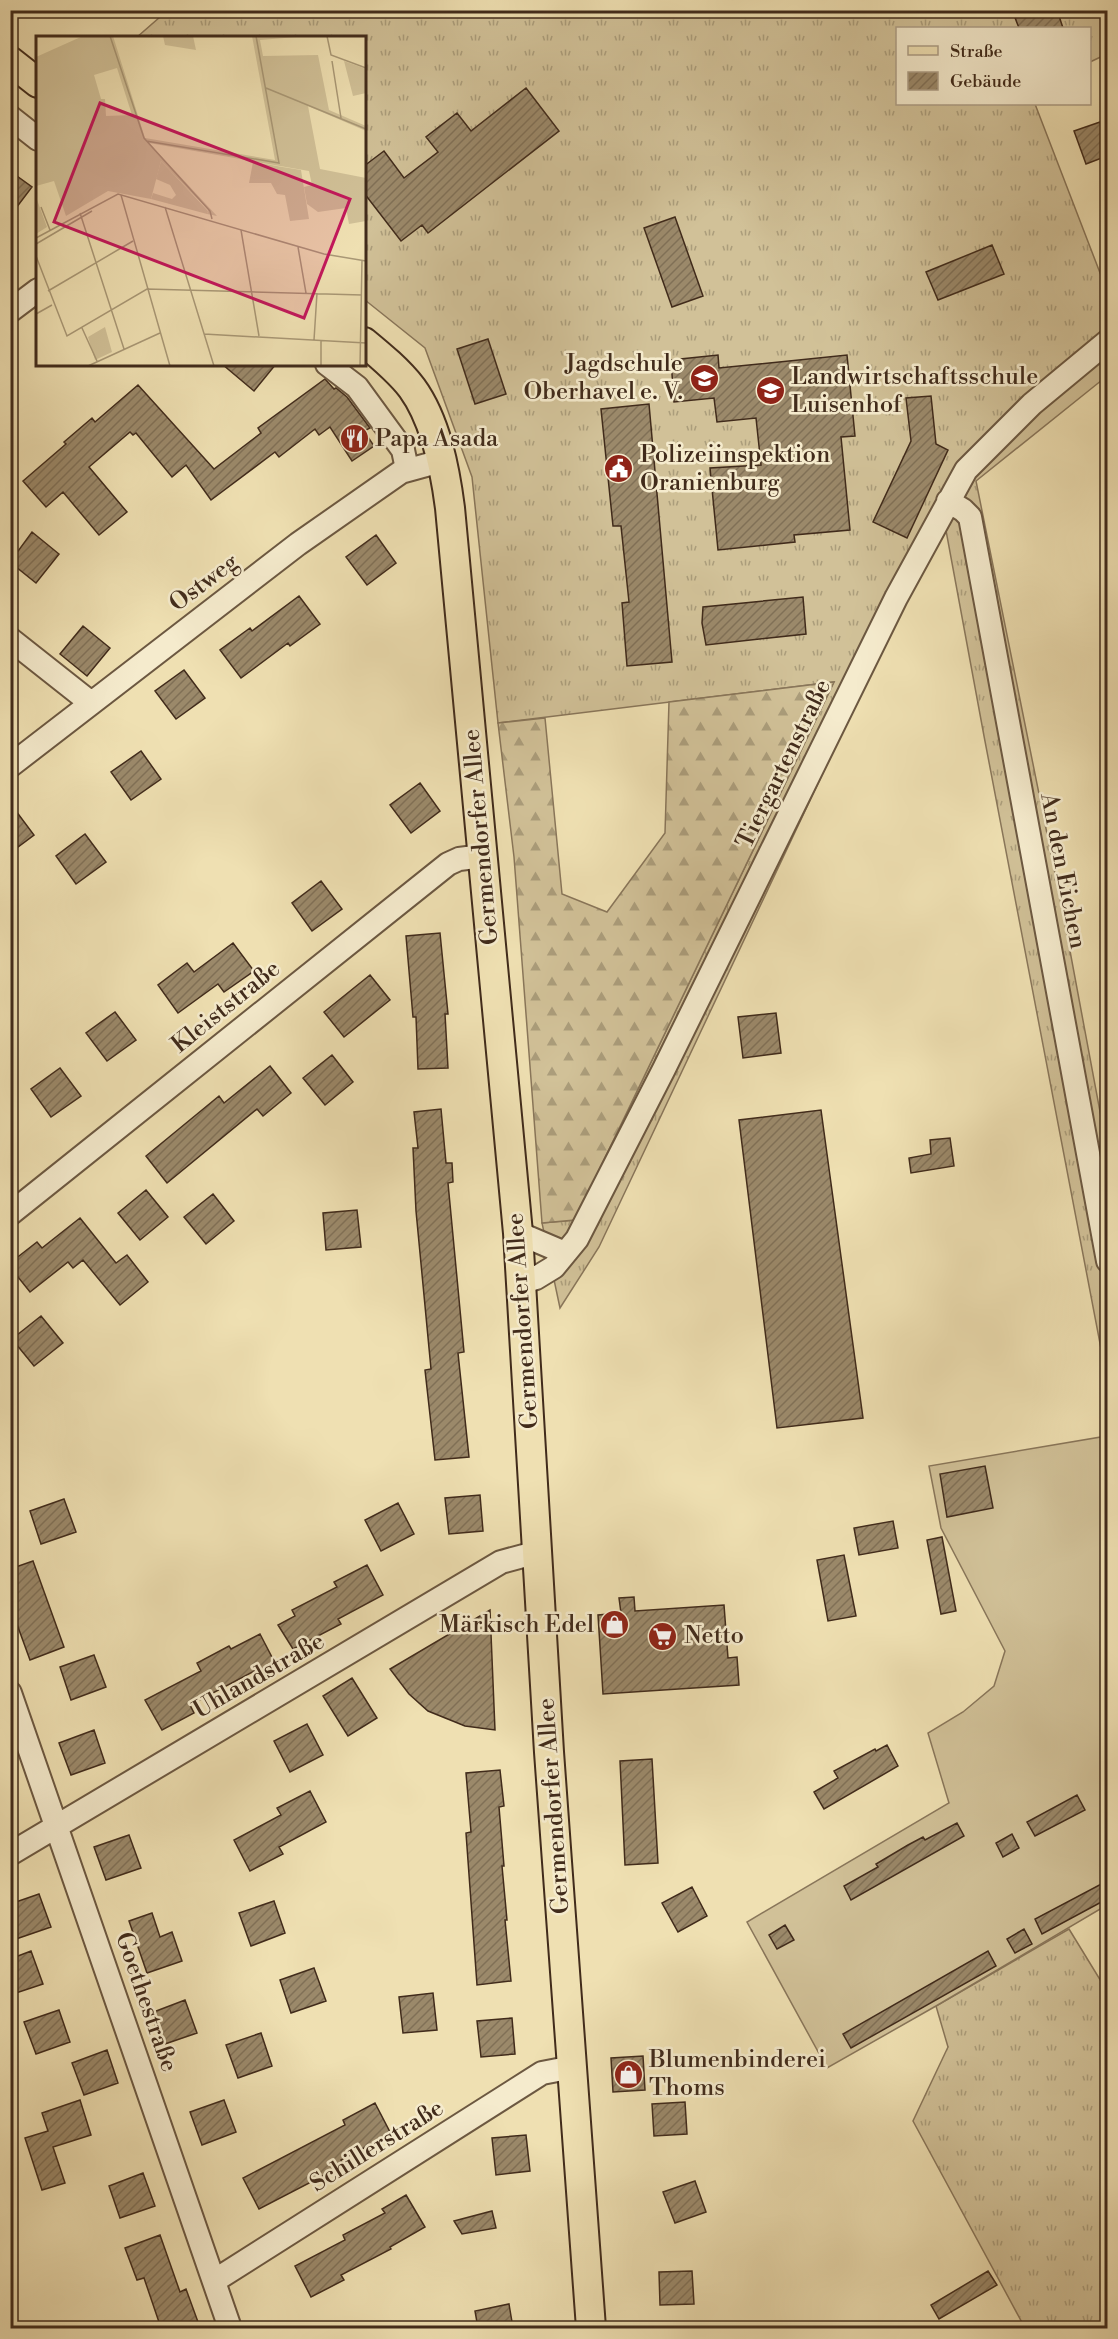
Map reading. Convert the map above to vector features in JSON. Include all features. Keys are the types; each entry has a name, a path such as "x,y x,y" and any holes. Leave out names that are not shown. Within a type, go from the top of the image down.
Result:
{"main road":[{"path":"10,62 36,82"},
{"name":"Germendorfer Allee","path":"366,344 384,357 412,388 426,414 441,461 450,508 518,1233 549,1752 591,2328"}],"street":[{"path":"10,117 36,137"},
{"path":"10,311 36,292"},
{"name":"Tiergartenstraße","path":"520,1283 536,1278 554,1267 577,1239 896,598 966,470 1032,404 1107,341"},
{"path":"330,366 357,387 403,450 407,469"},
{"name":"Ostweg","path":"10,765 298,544 407,469 441,461"},
{"name":"An den Eichen","path":"948,501 970,517 1107,1261"},
{"path":"10,639 91,703"},
{"name":"Kleiststraße","path":"10,1214 448,864 459,859 483,856"},
{"path":"518,1233 565,1253"},
{"name":"Uhlandstraße","path":"10,1854 501,1562 538,1552"},
{"name":"Goethestraße","path":"10,1693 230,2328"},
{"name":"Schillerstraße","path":"214,2281 542,2073 573,2067"}],"green space":[{"path":"168,10 1107,11 1107,54 1091,62 1091,27 896,27 896,105 1035,105 1107,291 1107,376 976,481 1062,908 1107,1149 1107,1380 945,525 933,540 599,1247 560,1308 542,1223 575,1220 834,682 498,723 472,477 425,348 366,301 366,36 138,36"},
{"path":"834,682 575,1220 542,1223 514,857 498,723 545,718 562,894 607,912 665,833 669,702"},
{"path":"1107,1436 1107,1905 827,2068 747,1922 949,1803 928,1733 963,1712 994,1686 1005,1651 941,1528 929,1466"},
{"path":"1069,1929 1107,1991 1107,2328 1025,2328 913,2121 948,2047 936,2006"}],"building":[{"path":"1012,10 1057,10 1063,27 1019,27"},
{"path":"526,88 559,131 428,233 422,225 401,241 366,196 366,164 384,151 404,178 438,152 426,137 457,113 471,131"},
{"path":"1100,122 1107,141 1107,156 1086,164 1074,131"},
{"path":"10,171 32,187 10,216"},
{"path":"675,217 703,296 672,307 644,228"},
{"path":"992,245 1004,274 938,300 926,272"},
{"path":"488,339 506,394 475,404 457,349"},
{"path":"718,355 719,368 847,355 855,436 841,437 850,530 794,535 795,542 718,550 710,468 761,465 756,418 717,422 714,398 674,402 671,360"},
{"path":"224,366 274,366 254,391"},
{"path":"325,379 334,389 336,388 347,397 370,428 364,431 374,446 352,461 330,427 319,435 315,429 279,457 275,452 211,500 186,465 172,477 136,433 133,435 130,432 89,467 127,512 99,535 63,492 46,507 23,481 92,418 95,422 138,385 214,469 261,433 258,428"},
{"path":"931,396 936,444 948,450 907,538 873,522 911,441 906,398"},
{"path":"649,404 672,662 627,666 622,603 629,602 621,526 613,526 601,409"},
{"path":"32,532 59,554 36,583 10,562"},
{"path":"376,535 396,563 367,585 346,557"},
{"path":"299,596 320,624 290,646 288,643 241,678 220,650 250,628 252,631"},
{"path":"803,597 806,634 706,645 702,623 703,607"},
{"path":"83,626 110,648 87,676 60,654"},
{"path":"184,670 205,698 176,719 155,691"},
{"path":"141,751 161,779 131,800 111,772"},
{"path":"420,783 440,811 411,833 390,805"},
{"path":"10,803 34,835 10,853"},
{"path":"85,834 106,862 76,884 56,856"},
{"path":"321,881 342,909 312,931 292,903"},
{"path":"440,933 448,1014 445,1014 448,1068 418,1069 416,1017 413,1017 406,936"},
{"path":"233,943 254,971 224,992 218,984 178,1013 158,985 187,963 194,972"},
{"path":"370,975 390,1000 344,1037 324,1012"},
{"path":"115,1012 136,1040 107,1061 86,1033"},
{"path":"776,1013 781,1053 743,1058 738,1017"},
{"path":"332,1055 353,1082 325,1105 303,1078"},
{"path":"270,1066 291,1093 263,1116 257,1109 167,1183 146,1156 219,1096 224,1103"},
{"path":"60,1068 81,1096 51,1117 31,1089"},
{"path":"441,1109 446,1163 452,1163 453,1182 448,1183 464,1352 458,1353 469,1457 435,1460 425,1370 431,1369 416,1211 413,1148 418,1148 414,1112"},
{"path":"821,1110 863,1418 777,1428 739,1120"},
{"path":"950,1138 954,1166 911,1173 909,1158 931,1154 930,1140"},
{"path":"146,1190 168,1217 140,1240 118,1213"},
{"path":"213,1194 234,1221 206,1244 184,1217"},
{"path":"357,1210 361,1247 326,1250 323,1213"},
{"path":"80,1218 116,1263 127,1255 148,1282 120,1305 83,1260 73,1268 68,1262 30,1292 10,1267 10,1263 37,1242 42,1248"},
{"path":"41,1316 63,1343 34,1366 12,1339"},
{"path":"985,1466 993,1508 947,1517 940,1474"},
{"path":"480,1495 483,1531 449,1534 445,1498"},
{"path":"64,1499 76,1532 41,1544 30,1511"},
{"path":"398,1503 414,1534 381,1551 365,1520"},
{"path":"893,1521 898,1548 859,1555 854,1528"},
{"path":"942,1537 956,1611 941,1614 927,1540"},
{"path":"844,1555 856,1616 828,1621 817,1560"},
{"path":"33,1561 64,1647 30,1660 10,1605 10,1569"},
{"path":"367,1565 383,1595 338,1619 341,1624 293,1649 278,1625 295,1616 292,1610 337,1587 334,1582"},
{"name":"Netto","path":"634,1597 635,1611 724,1605 728,1658 737,1657 739,1685 603,1694 598,1615 621,1613 619,1598"},
{"path":"490,1610 495,1730 465,1726 428,1711 409,1694 390,1669"},
{"path":"260,1634 276,1665 262,1672 260,1668 190,1705 194,1713 162,1730 145,1700 201,1671 197,1663 229,1646 231,1649"},
{"path":"94,1655 106,1687 71,1700 60,1667"},
{"path":"352,1678 377,1718 348,1736 323,1696"},
{"path":"307,1724 323,1755 290,1772 274,1741"},
{"path":"94,1730 105,1763 71,1775 59,1743"},
{"path":"887,1745 898,1766 824,1809 814,1792 838,1778 834,1771"},
{"path":"652,1759 658,1863 625,1865 620,1761"},
{"path":"500,1770 504,1806 499,1807 504,1866 502,1866 511,1981 477,1985 466,1833 471,1832 466,1773"},
{"path":"310,1791 326,1822 279,1847 283,1854 250,1871 234,1840 281,1815 277,1808"},
{"path":"1077,1795 1085,1810 1035,1836 1027,1822"},
{"path":"957,1823 964,1836 851,1900 844,1886 878,1867 876,1864 908,1845 923,1837 925,1840"},
{"path":"1012,1834 1019,1848 1003,1857 996,1843"},
{"path":"129,1835 141,1868 106,1880 94,1847"},
{"path":"1107,1881 1107,1899 1042,1934 1035,1919"},
{"path":"692,1887 707,1916 678,1932 662,1903"},
{"path":"39,1894 51,1927 16,1939 10,1922 10,1904"},
{"path":"274,1901 285,1933 251,1946 239,1913"},
{"path":"152,1913 160,1937 172,1932 182,1961 147,1973 129,1921"},
{"path":"785,1925 794,1940 777,1949 769,1935"},
{"path":"1024,1929 1032,1944 1015,1953 1007,1939"},
{"path":"31,1951 43,1984 10,1995 10,1959"},
{"path":"988,1951 996,1966 851,2048 843,2034"},
{"path":"314,1968 326,2001 291,2013 280,1980"},
{"path":"433,1993 437,2030 403,2033 399,1997"},
{"path":"185,2000 197,2033 162,2045 151,2013"},
{"path":"59,2010 70,2042 36,2054 24,2022"},
{"path":"512,2018 515,2054 481,2057 477,2021"},
{"path":"261,2033 272,2066 238,2078 226,2045"},
{"path":"107,2050 118,2083 84,2095 72,2063"},
{"name":"Blumenbinderei Thoms","path":"643,2056 645,2090 613,2092 611,2058"},
{"path":"80,2100 91,2135 53,2147 65,2183 42,2190 25,2138 48,2131 42,2113"},
{"path":"224,2100 236,2132 202,2145 190,2112"},
{"path":"685,2102 687,2134 654,2136 652,2104"},
{"path":"375,2103 391,2134 341,2160 344,2165 259,2209 243,2178 345,2125 343,2120"},
{"path":"526,2135 530,2171 496,2175 492,2138"},
{"path":"143,2173 155,2206 120,2218 109,2186"},
{"path":"695,2181 706,2212 675,2223 663,2192"},
{"path":"406,2195 425,2227 390,2247 391,2249 341,2275 344,2280 311,2297 295,2266 345,2240 343,2235 385,2213 382,2209"},
{"path":"492,2211 496,2228 462,2234 454,2221"},
{"path":"160,2235 180,2292 186,2289 198,2322 180,2328 161,2328 144,2278 137,2280 125,2248"},
{"path":"692,2271 694,2304 660,2305 659,2272"},
{"path":"988,2271 997,2285 939,2319 931,2305"},
{"path":"509,2304 513,2328 478,2328 475,2311"}],"place":[{"name":"Jagdschule Oberhavel e. V.","path":"704,378"},
{"name":"Landwirtschaftsschule Luisenhof","path":"770,391"},
{"name":"Papa Asada","path":"354,439"},
{"name":"Polizeiinspektion Oranienburg","path":"619,469"},
{"name":"Märkisch Edel","path":"615,1625"},
{"name":"Netto","path":"663,1636"},
{"name":"Blumenbinderei Thoms","path":"628,2074"}]}
